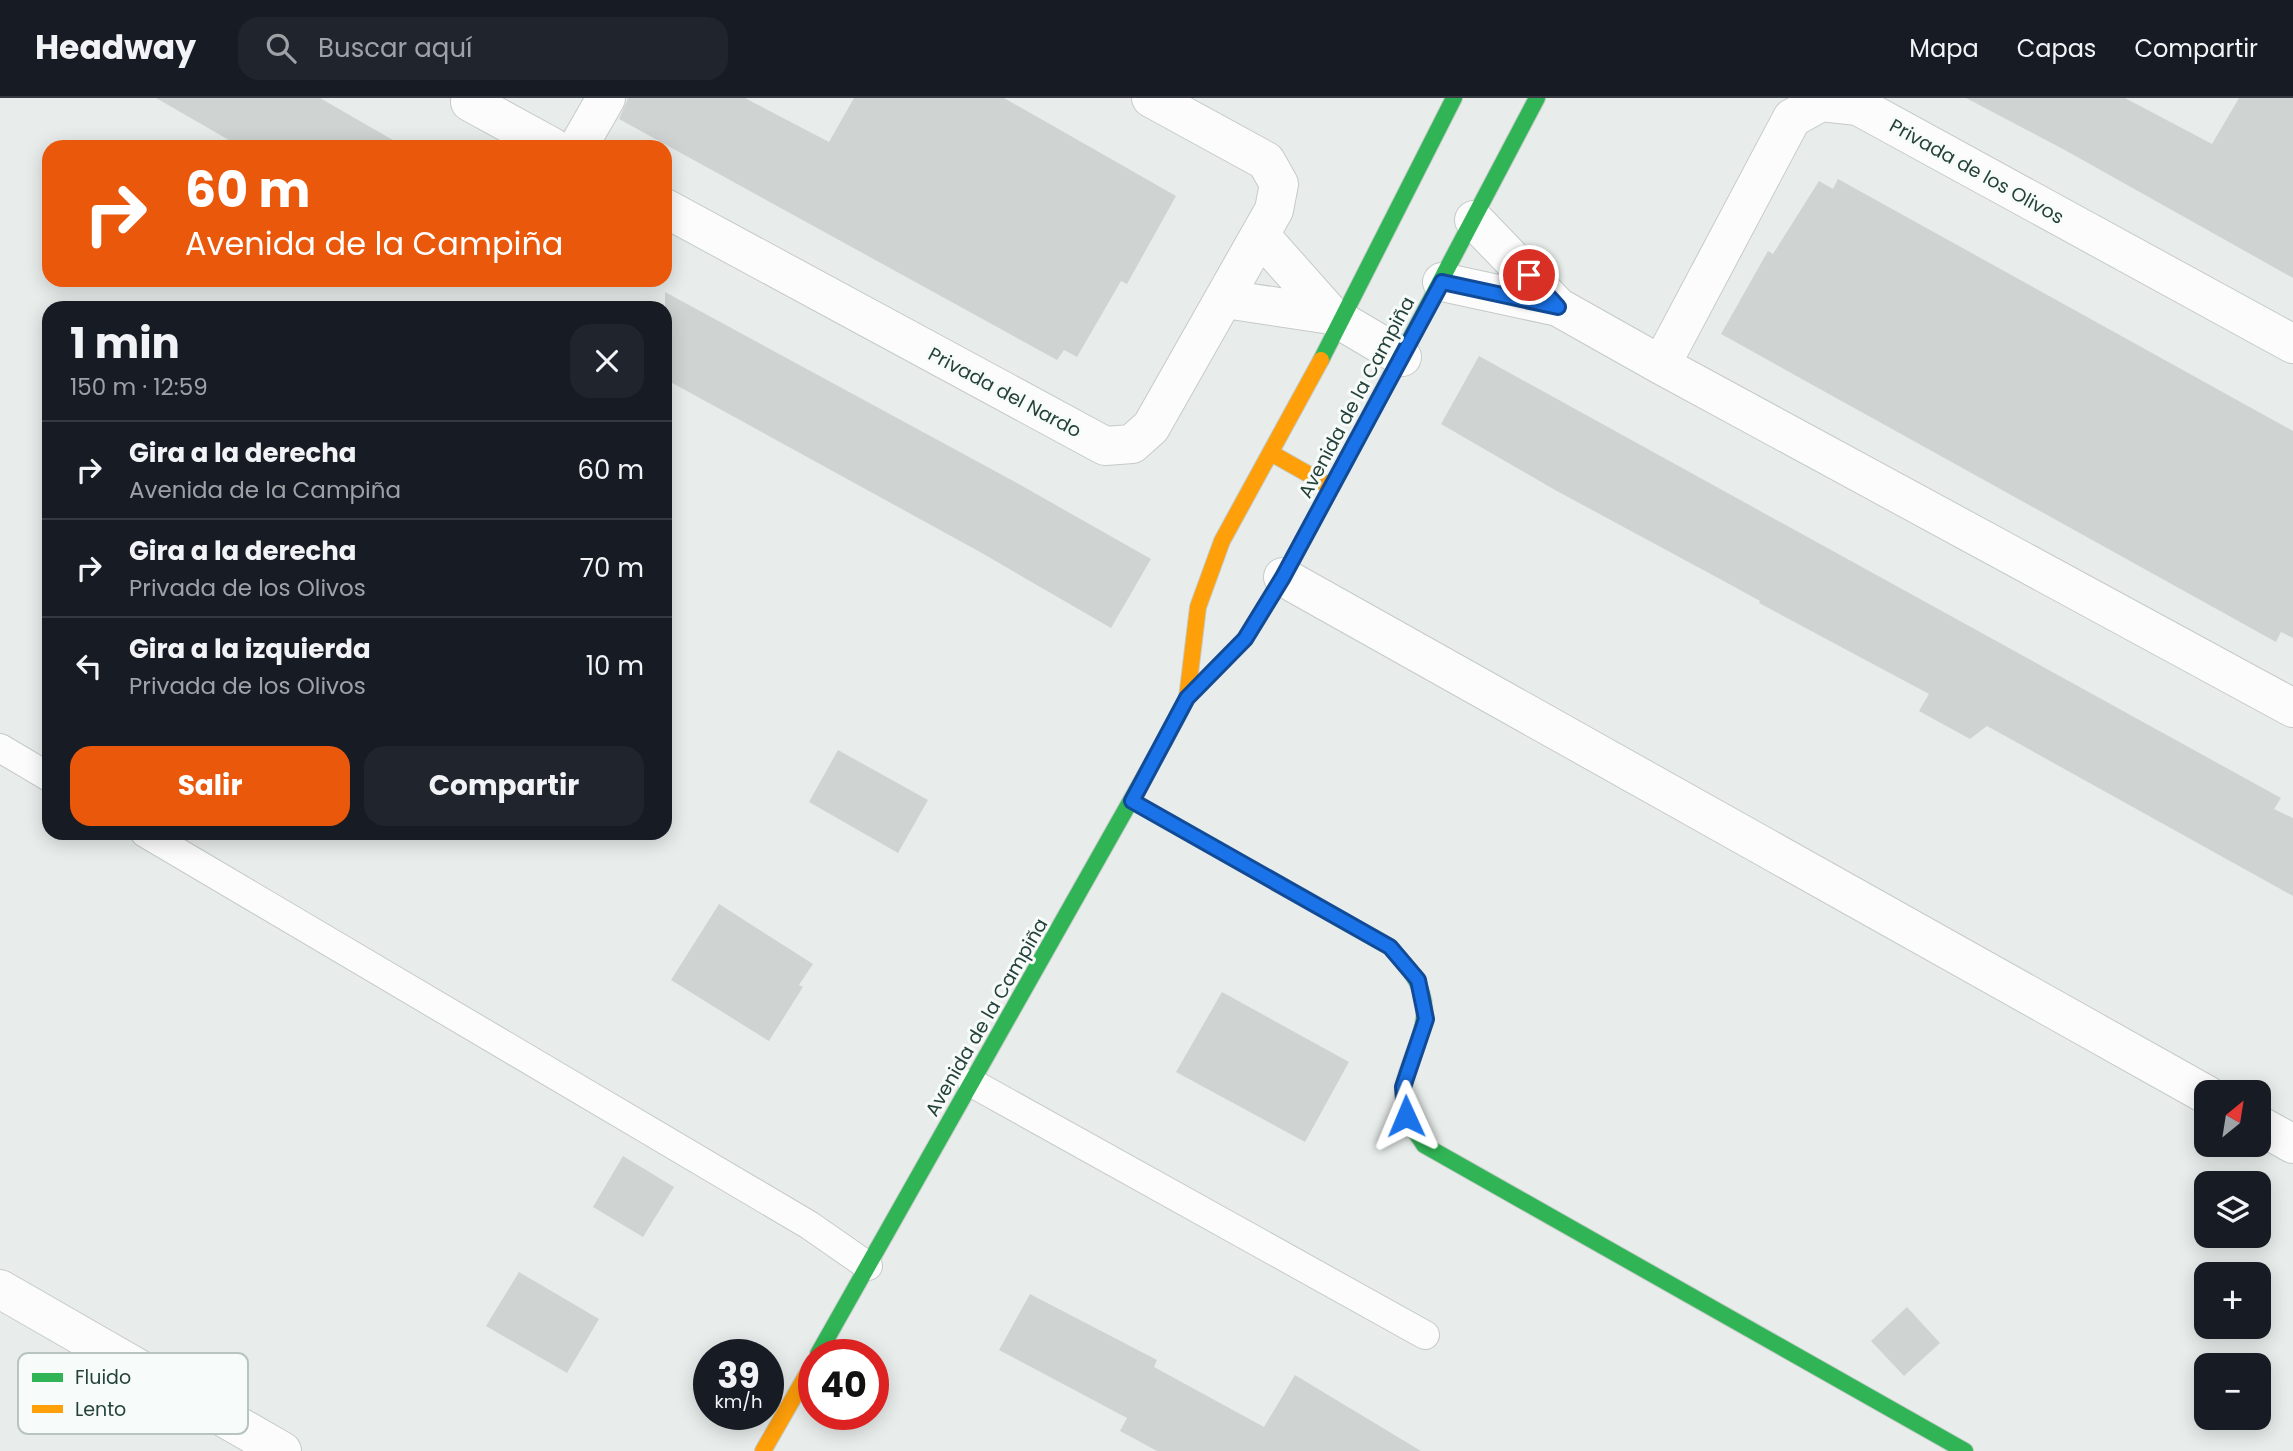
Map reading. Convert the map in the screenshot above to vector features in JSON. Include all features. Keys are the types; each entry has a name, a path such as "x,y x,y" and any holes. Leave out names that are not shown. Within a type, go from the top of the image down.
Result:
{"street":[{"path":"582,140 606,98"},
{"name":"Privada del Nardo","path":"672,212 1105,446 1132,444 1151,427 1237,301 1261,235 1274,209 1279,184 1266,161 1151,98"},
{"name":"Avenida de la Campiña","path":"1187,698 1198,607 1222,541 1271,453 1337,319 1454,98"},
{"name":"Avenida de la Campiña","path":"827,1339 1132,801 1187,698 1245,639 1283,577 1442,282 1537,98"},
{"path":"470,102 539,140"},
{"name":"Privada de los Olivos","path":"1661,365 1792,118 1821,102 1858,106 2293,344"},
{"path":"1474,220 1558,307 2293,708"},
{"path":"1261,235 1337,319 1402,357"},
{"path":"1442,282 1558,307"},
{"path":"1237,301 1337,319"},
{"path":"1271,453 1331,487"},
{"path":"1283,577 2194,1088"},
{"path":"1132,801 1390,947 1418,980 1426,1019 1403,1087 1406,1116 1424,1144 1965,1451"},
{"path":"2272,1132 2293,1144"},
{"path":"0,1289 111,1353"},
{"path":"763,1451 798,1390"},
{"path":"248,1431 282,1451"}],"lane":[{"path":"0,748 42,772"},
{"path":"157,840 809,1225 868,1266"},
{"path":"972,1083 1425,1335"}],"building":[{"path":"156,98 320,98 393,140 229,140"},
{"path":"628,98 745,98 829,142 854,98 1004,98 1176,196 1127,284 1121,281 1077,357 1064,350 1057,360 672,148 672,140 657,140 619,119"},
{"path":"1966,98 2125,98 2212,144 2239,98 2293,98 2293,278 2063,149"},
{"path":"1838,179 2293,431 2293,638 2281,632 2276,642 1721,334 1768,251 1773,254 1819,181 1833,189"},
{"path":"665,292 1151,559 1111,628 980,552 672,383 672,301 665,301"},
{"path":"1479,356 2281,798 2274,809 2293,818 2293,896 1987,726 1970,739 1919,711 1929,694 1759,603 1760,601 1555,490 1441,424"},
{"path":"838,750 928,800 898,853 809,802"},
{"path":"719,904 813,964 799,985 803,987 769,1041 671,980"},
{"path":"1222,992 1349,1062 1305,1142 1176,1072"},
{"path":"623,1156 674,1187 643,1237 593,1207"},
{"path":"519,1272 599,1319 567,1373 486,1326"},
{"path":"1030,1294 1157,1360 1154,1367 1264,1427 1295,1375 1421,1451 1157,1451 1120,1431 1127,1418 999,1350"},
{"path":"1907,1307 1940,1343 1904,1376 1871,1341"}],"traffic: fast":[{"path":"1321,360 1454,98"},
{"path":"1342,468 1537,98"},
{"path":"826,1339 1165,740"},
{"path":"1406,966 1420,987 1424,1007 1423,1026 1405,1080 1403,1098 1408,1121 1424,1145 1965,1451"}],"traffic: slow":[{"path":"1187,698 1198,607 1222,541 1321,360"},
{"path":"1271,453 1331,487"},
{"path":"1165,740 1187,698 1245,639 1283,577 1342,468"},
{"path":"1132,801 1390,947 1406,966"},
{"path":"763,1451 798,1390"}],"route":[{"path":"1406,1116 1403,1087 1426,1019 1418,980 1390,947 1132,801 1187,698 1245,639 1283,577 1442,282 1558,307 1529,275"}]}
